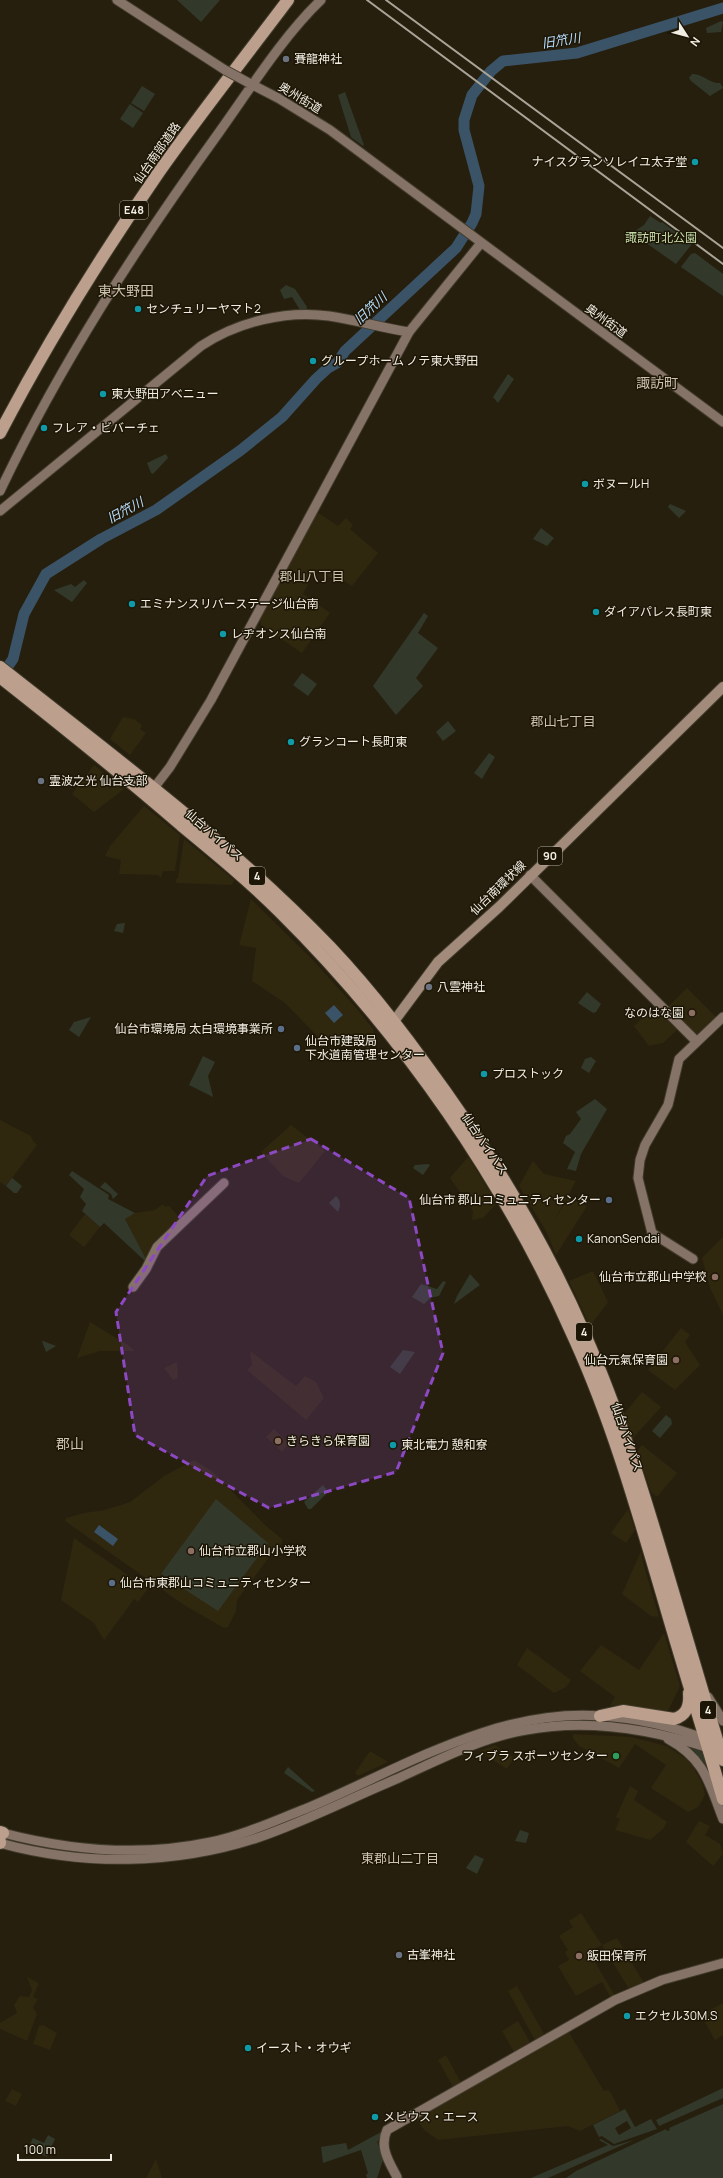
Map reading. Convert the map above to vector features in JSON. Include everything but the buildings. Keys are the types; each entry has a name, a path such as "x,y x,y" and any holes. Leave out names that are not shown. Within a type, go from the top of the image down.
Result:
{"highway":[{"name":"仙台南部道路","path":"0,433 69,311 115,238 202,114 288,0"},
{"path":"0,658 24,690"},
{"name":"仙台バイパス","path":"0,667 72,735 225,847 298,915 335,952 394,1021 456,1104 505,1182 556,1274 585,1335 643,1492 701,1686 717,1748 723,1799"},
{"name":"仙台バイパス","path":"0,677 58,711 151,792 277,909 343,979 386,1032 429,1087 493,1180 532,1252 575,1340 620,1457 688,1681 717,1748"},
{"path":"600,1716 623,1711 666,1719 678,1718 684,1715 688,1708 688,1681"}],"main road":[{"name":"仙台南環状線","path":"386,1032 438,962 530,876 723,687"}],"street":[{"name":"奥州街道","path":"117,0 225,70 298,110 330,130 723,422"},
{"path":"0,491 47,398 104,301 140,244 251,84 306,15 321,0"},
{"path":"151,792 211,700 409,332 478,241"},
{"path":"0,511 177,366 220,334 255,322 302,316 330,316 363,324 409,332"},
{"path":"0,684 24,690"},
{"path":"530,876 696,1041"},
{"path":"693,1259 652,1234 638,1178 640,1160 645,1145 670,1099 679,1058 723,1017"},
{"path":"133,1287 146,1269 157,1247 224,1183"},
{"path":"701,1686 723,1721"},
{"path":"1,1838 77,1849 128,1852 165,1850 212,1842 253,1830 485,1732 517,1723 552,1718 600,1716 658,1725 717,1748"},
{"path":"1,1838 47,1854 78,1858 165,1858 214,1849 257,1838 466,1748 507,1734 559,1725 586,1724 628,1728 717,1748"},
{"path":"658,1734 686,1750 702,1767 723,1819"},
{"path":"397,2177 385,2154 387,2130 615,2000 662,1980 723,1963"}],"highlighted area":[{"path":"311,1139 409,1198 443,1353 396,1472 269,1508 135,1435 116,1312 207,1176"}],"shaded area":[{"path":"317,512 338,526 346,518 353,525 350,529 378,553 352,586 335,575 333,579 316,569 303,594 330,613 302,653 261,625 260,618"},
{"path":"123,717 134,719 142,725 140,729 146,733 130,755 110,739"},
{"path":"94,765 124,789 94,812 72,794"},
{"path":"144,806 180,835 175,871 163,871 161,878 158,875 119,874 121,860 105,856 110,846"},
{"path":"184,839 234,880 232,885 177,883 175,880 178,878"},
{"path":"251,899 311,958 373,1029 375,1038 368,1049 356,1038 351,1045 343,1043 335,1049 329,1042 321,1040 285,1003 252,981 256,948 239,945"},
{"name":"なのはな園","path":"687,988 716,1017 696,1036 667,1008"},
{"path":"654,1007 677,1030 663,1043 649,1046 634,1026"},
{"path":"0,1120 31,1136 37,1145 6,1186 0,1182"},
{"path":"291,1125 325,1151 299,1183 283,1176 261,1152"},
{"path":"468,1157 497,1203 483,1218 472,1220 473,1211 450,1178"},
{"path":"533,1161 544,1174 576,1181 554,1221 568,1198 587,1206 556,1255 547,1233 519,1186"},
{"path":"163,1204 165,1207 169,1206 181,1219 152,1244 146,1259 125,1219 135,1213 155,1210"},
{"path":"85,1214 100,1227 84,1247 69,1235"},
{"name":"仙台市立郡山中学校","path":"723,1237 723,1315 710,1288 702,1258"},
{"path":"593,1271 608,1302 590,1326 569,1281"},
{"path":"90,1322 128,1345 135,1351 100,1351 77,1358"},
{"name":"仙台元氣保育園","path":"681,1328 690,1335 685,1342 700,1365 675,1390 648,1370"},
{"path":"250,1351 296,1386 305,1376 316,1382 324,1398 306,1420 247,1370 252,1365"},
{"path":"177,1362 178,1378 173,1380 164,1368"},
{"path":"642,1392 661,1407 633,1438 624,1414"},
{"name":"きらきら保育園","path":"274,1429 289,1444 282,1452 266,1437"},
{"path":"642,1445 677,1473 657,1497 651,1492 637,1451"},
{"name":"仙台市立郡山小学校","path":"194,1460 213,1472 264,1524 282,1539 282,1543 267,1560 237,1600 236,1611 228,1627 224,1628 184,1605 65,1521 66,1518 84,1513 105,1510 130,1502 164,1476"},
{"path":"628,1509 635,1530 626,1543 611,1533"},
{"path":"74,1538 135,1580 136,1578 149,1587 138,1602 134,1599 104,1640 94,1623 61,1600"},
{"path":"641,1551 659,1617 651,1616 622,1594"},
{"path":"664,1633 680,1686 668,1711 610,1705 615,1697 580,1671 601,1645 639,1670"},
{"path":"527,1648 571,1680 566,1687 554,1693 517,1665"},
{"path":"573,1734 631,1737 667,1746 692,1765 703,1785 705,1794 703,1799 698,1807 688,1812 651,1788 666,1765 635,1744 619,1768 579,1746 573,1738"},
{"path":"495,1745 514,1758 507,1769 479,1751"},
{"path":"370,1751 388,1762 358,1776 355,1773"},
{"path":"630,1786 638,1791 634,1800 667,1822 663,1829 650,1840 615,1830 620,1819 616,1817"},
{"path":"699,1821 710,1826 705,1835 720,1844 721,1847 723,1854 713,1866 686,1842"},
{"name":"飯田保育所","path":"581,1913 602,1945 589,1952 615,1996 611,1998 602,1982 576,1996 558,1966 569,1960 565,1952 568,1950 559,1936 573,1927 569,1921"},
{"path":"617,1938 644,1983 629,1989 602,1945"},
{"path":"27,1977 39,1983 33,1997 38,1999 33,2007 37,2014 27,2041 0,2029 0,2023 17,2013 14,2005 20,1996 29,1997 32,1990"},
{"path":"517,1986 544,2034 535,2040 508,1991"},
{"path":"723,2003 723,2035 715,2040 701,2015"},
{"path":"518,2021 530,2042 514,2052 502,2031"},
{"path":"43,2025 57,2033 50,2050 33,2044 39,2026"},
{"path":"567,2029 604,2091 608,2090 611,2093 620,2111 580,2131 568,2126 438,2140 424,2130 415,2117"},
{"path":"446,2055 460,2081 460,2083 453,2087 438,2060"},
{"path":"12,2089 22,2094 16,2106 5,2101"},
{"path":"156,2159 162,2178 146,2178"}],"green space":[{"path":"177,0 220,0 201,22"},
{"path":"721,21 723,22 721,32 707,33 706,28"},
{"path":"692,74 699,75 716,83 720,83 723,88 710,96 691,81 689,78"},
{"path":"142,86 155,94 144,111 131,103"},
{"path":"345,92 364,145 363,146 351,137 338,95"},
{"path":"130,104 143,113 133,128 120,119"},
{"name":"諏訪町北公園","path":"650,216 661,223 662,222 692,244 676,264 632,233 644,225"},
{"name":"諏訪町北公園","path":"695,253 723,274 723,296 681,267 691,254"},
{"path":"286,285 295,289 307,307 306,310 300,310 292,297 284,299 280,290"},
{"path":"508,374 514,379 498,403 493,397"},
{"path":"166,454 168,458 153,474 151,473 147,463"},
{"path":"670,504 686,511 679,518 668,507"},
{"path":"541,528 554,538 547,546 533,539"},
{"path":"84,580 87,583 72,602 54,590 71,584 75,587"},
{"path":"424,613 428,616 418,633 438,648 416,678 423,686 396,715 373,686"},
{"path":"302,673 317,684 308,696 293,685"},
{"path":"448,721 456,731 443,741 436,732"},
{"path":"489,753 495,757 482,779 474,773"},
{"path":"125,923 123,933 114,931 117,924"},
{"path":"587,992 601,1004 596,1012 593,1013 578,1003"},
{"path":"91,1017 79,1037 69,1030 74,1022"},
{"path":"203,1056 215,1062 208,1076 213,1097 189,1085"},
{"path":"591,1057 596,1061 589,1073 581,1068 585,1059"},
{"path":"595,1099 607,1109 581,1154 576,1171 567,1169 575,1152 563,1143 566,1136 570,1134 581,1119 576,1112"},
{"path":"415,1165 430,1165 423,1175 413,1168"},
{"path":"72,1171 109,1195 108,1199 135,1213 125,1219 146,1259 145,1261 104,1223 100,1227 82,1211 86,1204 80,1197 84,1189 69,1175"},
{"path":"12,1178 22,1186 17,1193 14,1193 6,1186"},
{"path":"105,1182 118,1194 113,1199 111,1194 100,1187"},
{"path":"336,1196 340,1203 338,1212 329,1203"},
{"path":"470,1274 480,1285 454,1304 457,1296"},
{"path":"443,1281 446,1282 439,1296 430,1298 424,1304 412,1297 421,1284 437,1289"},
{"path":"43,1341 56,1346 46,1352"},
{"path":"403,1350 415,1352 400,1374 390,1367"},
{"path":"666,1415 671,1419 672,1424 660,1438 652,1431"},
{"path":"323,1485 328,1492 311,1509 308,1509 304,1502"},
{"path":"216,1499 268,1543 218,1611 161,1574"},
{"path":"691,1748 703,1752 707,1766"},
{"path":"288,1767 315,1791 312,1792 284,1773"},
{"path":"520,1830 529,1833 526,1843 515,1841"},
{"path":"475,1855 484,1859 477,1874 466,1868"},
{"path":"723,2088 723,2098 659,2126 656,2120"},
{"path":"723,2104 723,2178 566,2178 576,2171 666,2129 667,2131 670,2130 669,2128"},
{"path":"625,2109 635,2127 651,2119 657,2129 614,2144 602,2136 599,2137 593,2125","holes":["627,2121 631,2128 619,2135 615,2128"]},
{"path":"381,2132 380,2139 377,2142 384,2157 377,2178 367,2178 366,2175 368,2173 361,2150 323,2163 321,2147 346,2143 348,2150"},
{"path":"48,2135 55,2139 47,2157 28,2148 33,2138 44,2143"},
{"path":"601,2139 613,2146 634,2140 548,2178 531,2178 608,2145 599,2140"}],"water":[{"path":"334,1005 343,1015 334,1023 325,1013"},
{"path":"99,1525 118,1539 113,1546 94,1532"}],"waterway":[{"name":"旧笊川","path":"0,678 13,659 24,614 46,574 101,539 156,510 241,450 282,417 316,379 328,368 337,363 345,351 456,248 476,214 479,186 464,130 464,120 472,95 491,71 503,61 577,53 723,8"}],"railway":[{"path":"367,0 723,264"},
{"path":"386,0 723,248"}],"place":[{"name":"賽龍神社","path":"286,59"},
{"name":"ナイスグランソレイユ太子堂","path":"695,162"},
{"name":"センチュリーヤマト2","path":"138,309"},
{"name":"グループホーム ノテ東大野田","path":"313,361"},
{"name":"東大野田アベニュー","path":"103,394"},
{"name":"フレア・ビバーチェ","path":"44,428"},
{"name":"ボヌールH","path":"585,484"},
{"name":"エミナンスリバーステージ仙台南","path":"132,604"},
{"name":"ダイアパレス長町東","path":"596,612"},
{"name":"レヂオンス仙台南","path":"223,634"},
{"name":"グランコート長町東","path":"291,742"},
{"name":"霊波之光 仙台支部","path":"41,781"},
{"name":"八雲神社","path":"429,987"},
{"name":"なのはな園","path":"692,1013"},
{"name":"仙台市環境局 太白環境事業所","path":"281,1029"},
{"name":"仙台市建設局 下水道南管理センター","path":"297,1048"},
{"name":"プロストック","path":"484,1074"},
{"name":"仙台市 郡山コミュニティセンター","path":"609,1200"},
{"name":"KanonSendai","path":"579,1239"},
{"name":"仙台市立郡山中学校","path":"715,1277"},
{"name":"仙台元氣保育園","path":"676,1360"},
{"name":"きらきら保育園","path":"278,1441"},
{"name":"東北電力 憩和寮","path":"393,1445"},
{"name":"仙台市立郡山小学校","path":"191,1551"},
{"name":"仙台市東郡山コミュニティセンター","path":"112,1583"},
{"name":"フィブラ スポーツセンター","path":"616,1756"},
{"name":"古峯神社","path":"399,1955"},
{"name":"飯田保育所","path":"579,1956"},
{"name":"エクセル30M.S","path":"627,2016"},
{"name":"イースト・オウギ","path":"248,2048"},
{"name":"メビウス・エース","path":"375,2117"}],"district":[{"name":"東大野田","path":"126,291"},
{"name":"諏訪町","path":"657,383"},
{"name":"郡山八丁目","path":"312,576"},
{"name":"郡山七丁目","path":"563,721"},
{"name":"郡山","path":"70,1444"},
{"name":"東郡山二丁目","path":"400,1858"}]}
